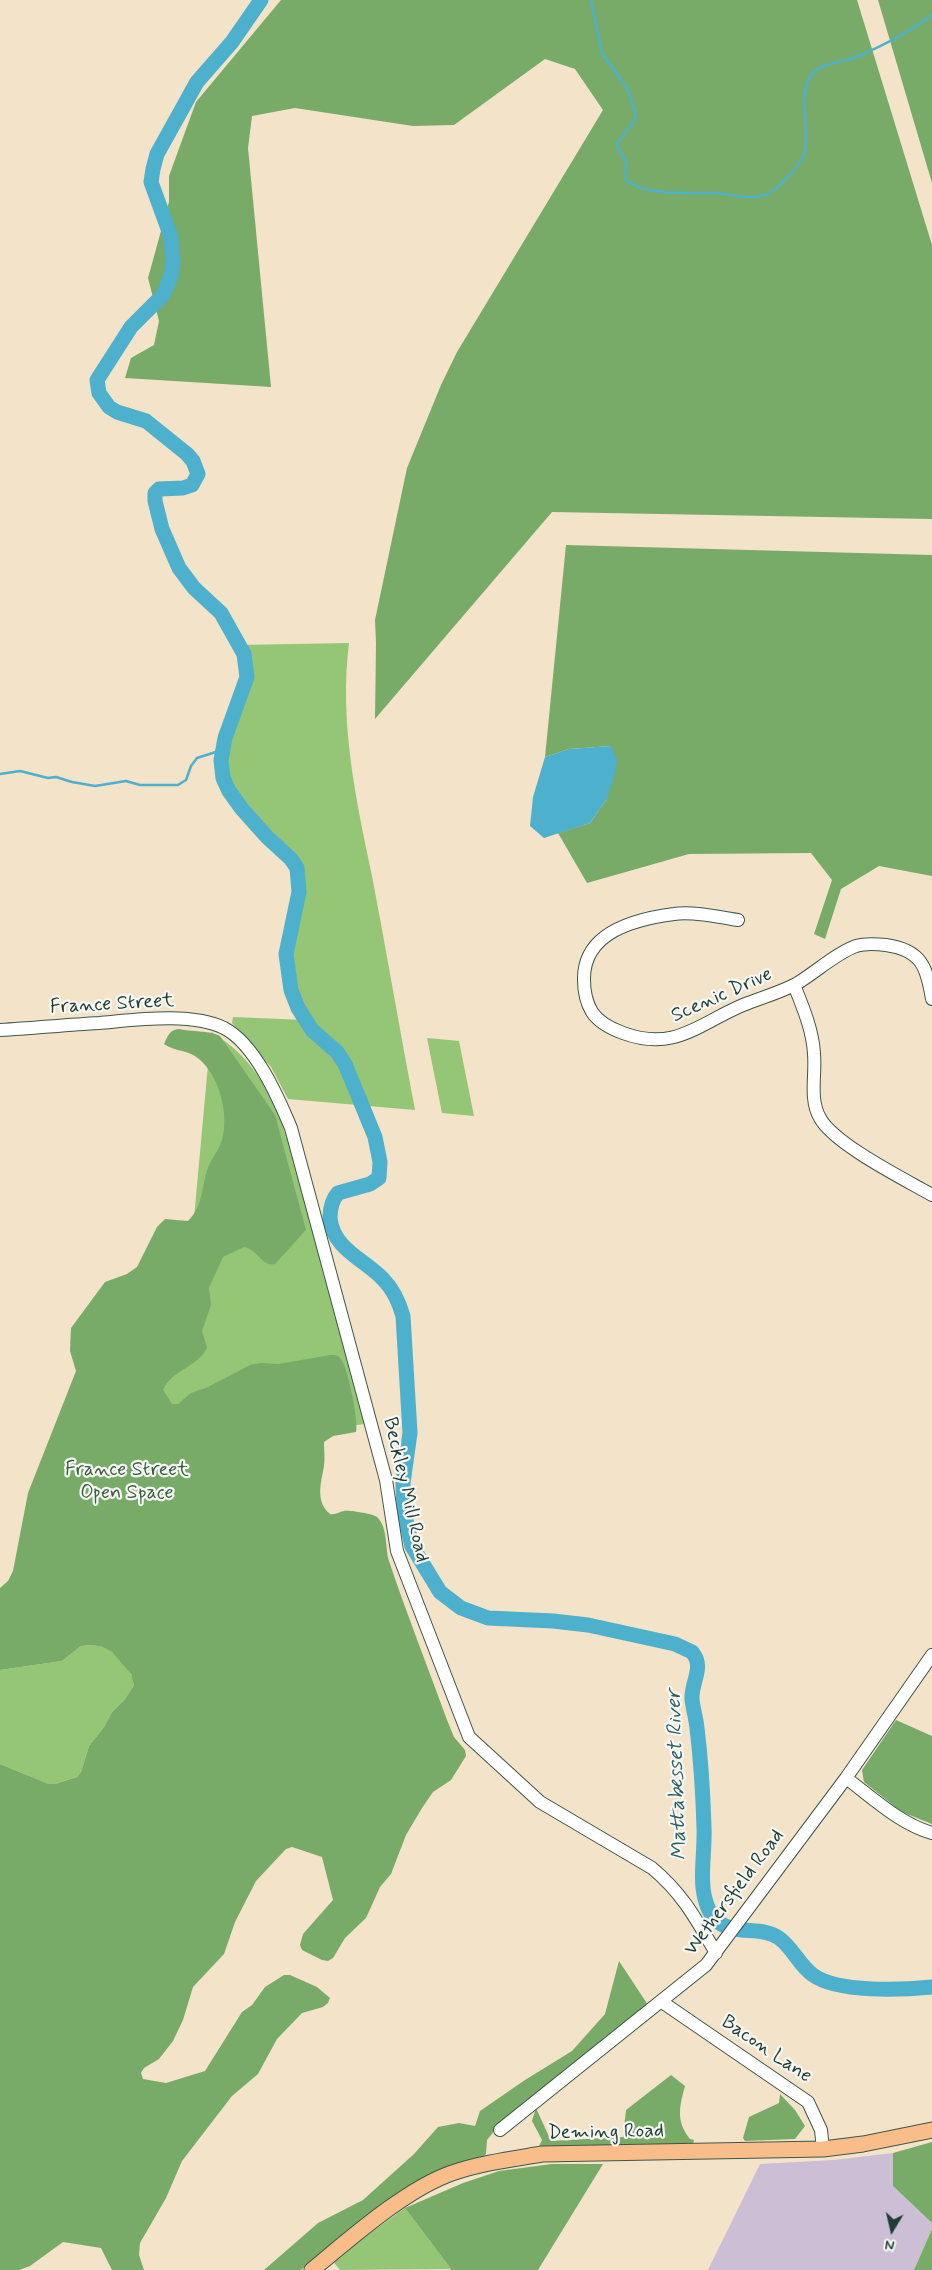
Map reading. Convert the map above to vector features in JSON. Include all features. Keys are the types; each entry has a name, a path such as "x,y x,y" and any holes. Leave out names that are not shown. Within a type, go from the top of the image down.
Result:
{"main road":[{"name":"Deming Road","path":"312,2270 414,2191 452,2173 496,2161 542,2154 823,2149 863,2144 932,2130"}],"street":[{"name":"Scenic Drive","path":"738,920 676,913 648,919 605,935 591,948 584,967 584,994 593,1014 610,1028 631,1036 656,1041 668,1039 700,1028 741,1006 794,985 842,953 857,946 874,943 894,946 914,953 922,964 929,980 932,999"},
{"path":"794,985 811,1037 814,1054 815,1105 820,1118 832,1134 848,1146 932,1195"},
{"name":"France Street","path":"0,1030 161,1019 193,1021 225,1029"},
{"name":"Beckley Mill Road","path":"225,1029 241,1042 270,1080 291,1128 386,1480 396,1551 469,1737 540,1802 652,1868 667,1880 684,1900 716,1953"},
{"name":"Wethersfield Road","path":"500,2130 694,1977 716,1953 846,1778 932,1655"},
{"path":"846,1778 897,1816 915,1827 932,1833"},
{"name":"Bacon Lane","path":"662,2002 808,2102 821,2130 823,2149"}],"shaded area":[{"path":"893,2153 893,2186 932,2223 932,2229 914,2270 708,2270 760,2164 834,2160"}],"green space":[{"path":"281,0 857,0 932,245 932,519 552,512 375,719 375,620 407,468 441,385 457,352 603,110 575,69 545,59 454,125 413,126 295,108 252,116 248,148 271,387 125,378 131,358 154,345 159,321 148,278 169,202 169,176 196,102"},
{"path":"878,0 932,0 932,183"},
{"path":"566,545 932,555 932,876 879,866 841,889 825,939 814,934 832,880 811,853 689,854 587,883 558,833 590,823 606,800 611,746 569,749 545,757"},
{"path":"349,643 346,702 355,789 415,1110 288,1099 271,1067 232,1023 233,1017 305,1020 292,994 287,969 288,943 299,881 296,866 239,806 231,794 222,770 224,743 244,687 245,659 240,645"},
{"name":"France Street Open Space","path":"179,1029 220,1036 275,1115 306,1230 275,1264 266,1263 249,1248 244,1247 223,1257 209,1288 211,1305 202,1331 207,1348 203,1355 172,1378 163,1390 172,1404 178,1404 191,1393 208,1387 250,1365 261,1363 279,1364 330,1355 341,1359 347,1373 357,1426 356,1432 333,1436 324,1442 324,1463 320,1492 322,1503 330,1514 344,1511 356,1512 375,1516 381,1521 385,1532 389,1561 403,1601 447,1720 454,1737 465,1750 466,1756 451,1780 433,1792 422,1808 406,1835 391,1874 380,1887 366,1918 345,1938 333,1958 328,1961 302,1950 300,1945 303,1934 333,1900 322,1857 292,1847 286,1849 256,1881 235,1922 224,1954 193,1987 183,2020 173,2041 159,2059 144,2068 141,2073 143,2079 166,2083 205,2071 242,2012 252,2005 265,1987 284,1975 290,1975 317,1987 330,1998 323,2007 302,2013 277,2039 258,2074 232,2096 182,2161 166,2198 140,2243 139,2255 144,2270 112,2270 101,2248 63,2242 30,2266 19,2270 0,2270 0,1764 49,1784 77,1777 81,1772 89,1746 104,1727 112,1712 125,1699 134,1685 131,1674 112,1652 103,1647 92,1645 81,1646 62,1661 0,1670 0,1588 8,1581 13,1571 28,1493 76,1371 70,1351 71,1328 105,1282 127,1274 137,1267 157,1227 165,1219 188,1221 193,1215 200,1202 209,1164 222,1140 224,1130 223,1108 221,1096 212,1076 195,1056 164,1044 171,1032"},
{"path":"211,1032 233,1048 252,1067 271,1098 278,1115 296,1169 366,1424 321,1429 88,1471 190,1262"},
{"path":"427,1038 459,1041 474,1116 442,1113"},
{"path":"92,1645 106,1648 116,1655 131,1675 134,1685 125,1699 112,1712 104,1727 89,1746 81,1772 77,1777 49,1784 0,1764 0,1670 62,1661 81,1646"},
{"path":"896,1720 932,1736 932,1824 902,1812 864,1782 862,1770"},
{"path":"619,1961 648,2005 500,2124 487,2140 486,2154 479,2160 449,2168 398,2192 301,2270 264,2270 318,2223 363,2200 414,2154 438,2127 459,2123 475,2126 480,2111 572,2051 605,2014"},
{"path":"671,2075 685,2086 680,2114 682,2126 690,2139 694,2140 693,2145 537,2150 542,2140 532,2121 536,2108 551,2141 623,2137 626,2110"},
{"path":"780,2094 795,2110 805,2126 795,2139 745,2141 743,2138 749,2117 779,2103"},
{"path":"932,2142 932,2223 893,2186 893,2153"},
{"path":"552,2164 603,2164 538,2270 450,2270 405,2208 463,2183 499,2171"},
{"path":"405,2208 451,2269 340,2270 332,2260"},
{"path":"932,2229 932,2270 914,2270"}],"water":[{"path":"611,746 617,760 615,775 606,800 590,823 544,838 530,826 533,797 545,757 569,749"}],"waterway":[{"name":"Mattabesset River","path":"261,0 232,42 197,82 157,154 151,182 171,237 173,262 171,276 163,295 131,327 97,380 99,393 109,407 117,412 146,421 187,454 193,461 198,474 192,485 183,488 159,489 155,493 155,501 162,529 179,568 194,588 221,613 244,654 247,677 225,738 221,760 223,778 229,791 242,809 267,837 291,859 297,868 299,892 286,954 291,990 298,1008 312,1030 337,1052 345,1064 375,1137 380,1162 379,1178 370,1184 338,1193 330,1211 330,1218 332,1229 343,1246 390,1287 398,1301 403,1316 410,1433 403,1483 404,1512 412,1546 440,1592 461,1608 488,1618 553,1621 588,1625 675,1644 692,1652 697,1663 692,1699 700,1753 704,1835 703,1888 710,1913 715,1919 730,1928 764,1932 779,1938 808,1971 824,1981 838,1985 871,1989 932,1987"},
{"path":"591,0 602,53 627,88 636,115 634,122 617,143 626,161 625,176 627,181 636,186 657,191 718,193 749,197 765,195 775,189 794,171 803,158 806,145 805,89 813,73 829,64 859,56 878,47 932,15"},
{"path":"0,774 20,771 95,786 126,781 140,785 178,785 186,780 191,766 197,758 222,750"}]}
